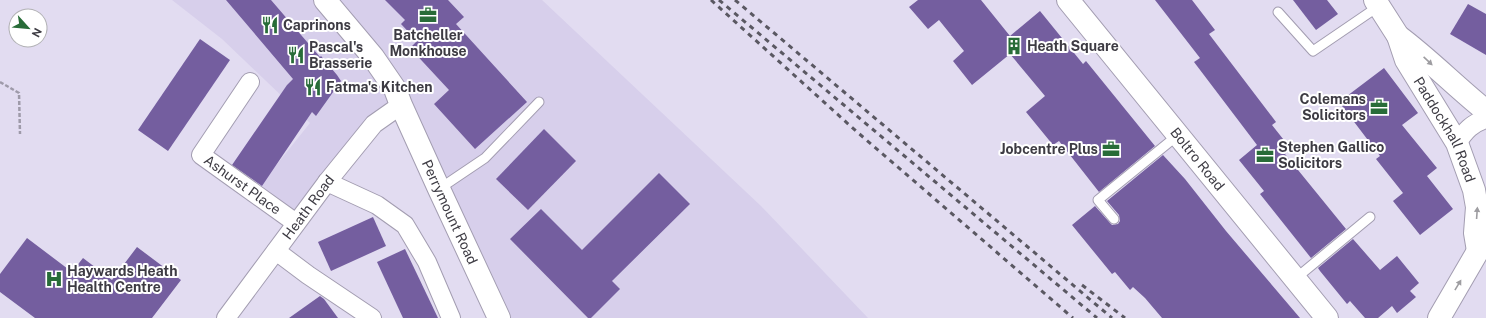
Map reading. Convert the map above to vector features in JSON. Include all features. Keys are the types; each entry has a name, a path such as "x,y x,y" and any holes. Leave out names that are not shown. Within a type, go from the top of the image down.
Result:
{"street":[{"name":"Perrymount Road","path":"326,0 373,57 395,89 439,189 499,318"},
{"name":"Boltro Road","path":"1068,0 1328,318"},
{"name":"Paddockhall Road","path":"1377,3 1398,36 1406,60 1457,143 1474,190 1477,207 1475,234 1482,251"},
{"name":"Paddockhall Road","path":"1398,36 1418,51 1454,85 1486,111"},
{"name":"Ashurst Place","path":"250,82 201,155 296,223"},
{"name":"Heath Road","path":"226,318 327,182 374,124 401,105"},
{"path":"1457,143 1464,132 1472,124 1486,119"},
{"path":"327,182 376,205 405,226 427,262 450,318"},
{"path":"276,251 308,275 372,318"},
{"path":"1439,318 1482,251"}],"lane":[{"path":"1278,12 1313,51 1377,3"},
{"path":"439,189 485,158 539,102"},
{"path":"1114,219 1098,200 1178,135"},
{"path":"1296,279 1370,217"}],"path":[{"path":"0,82 19,93 20,134"}],"shaded area":[{"path":"172,0 542,0 761,206 868,318 500,318 401,105 296,223 254,193 310,123 222,39"}],"building":[{"path":"226,0 271,0 320,57 321,56 341,81 316,116 312,112 262,186 232,165 287,85 293,79"},
{"path":"385,0 448,0 464,17 456,24 527,102 475,149 434,104 449,90 410,48 417,41 401,24 405,20"},
{"path":"918,0 981,0 1010,36 1040,11 1083,64 1086,61 1155,146 1099,192 1059,141 1053,145 1026,112 1045,96 1010,54 972,85 953,61 964,51 939,20 928,29 909,7"},
{"path":"1155,0 1192,0 1215,30 1209,34 1276,122 1272,125 1291,149 1285,154 1346,229 1311,258 1260,194 1264,191 1239,160 1257,145 1194,62 1200,58"},
{"path":"1293,0 1327,0 1338,14 1316,30"},
{"path":"1468,4 1486,14 1486,55 1450,34"},
{"path":"200,39 230,60 168,151 138,130"},
{"path":"1384,68 1418,113 1402,125 1437,168 1427,176 1453,209 1420,235 1393,201 1403,193 1376,159 1380,156 1339,102"},
{"path":"544,129 576,161 528,210 496,179"},
{"path":"1163,155 1185,179 1226,231 1300,318 1162,318 1145,298 1133,287 1130,290 1115,272 1112,274 1072,225 1095,206 1112,225 1118,224 1120,221 1119,215 1107,201"},
{"path":"659,173 690,204 612,281 620,289 591,318 588,318 510,239 541,209 582,250"},
{"path":"373,217 386,246 331,271 318,242"},
{"name":"Haywards Heath Health Centre","path":"27,238 72,272 83,258 112,280 137,247 181,280 152,318 35,318 0,292 0,274"},
{"path":"1353,239 1380,270 1397,256 1419,283 1410,291 1416,297 1397,313 1392,306 1378,318 1365,318 1350,301 1347,304 1318,268"},
{"path":"405,249 438,318 403,318 377,262"},
{"path":"320,296 338,318 289,318"}],"railway":[{"path":"711,0 856,131 1073,318"},
{"path":"719,0 1097,318"},
{"path":"735,0 1112,318"},
{"path":"1082,285 1125,318"}],"place":[{"name":"Batcheller Monkhouse","path":"428,15"},
{"name":"Caprinons","path":"270,25"},
{"name":"Heath Square","path":"1014,46"},
{"name":"Pascal's Brasserie","path":"296,55"},
{"name":"Fatma's Kitchen","path":"313,87"},
{"name":"Colemans Solicitors","path":"1379,107"},
{"name":"Jobcentre Plus","path":"1111,149"},
{"name":"Stephen Gallico Solicitors","path":"1265,155"},
{"name":"Haywards Heath Health Centre","path":"54,279"}]}
